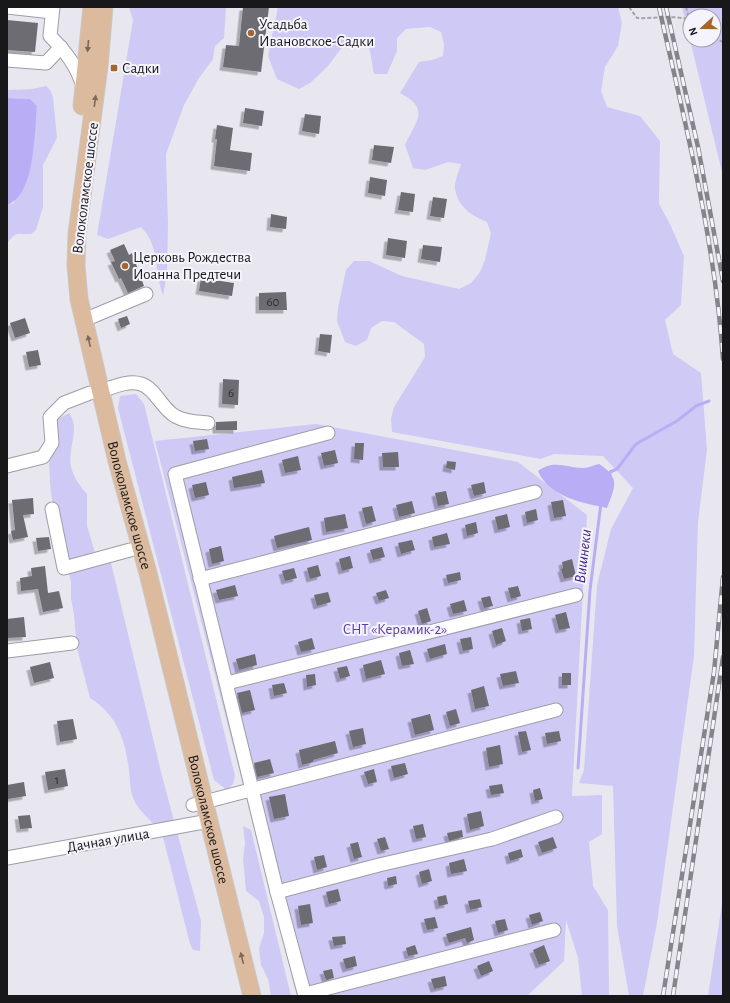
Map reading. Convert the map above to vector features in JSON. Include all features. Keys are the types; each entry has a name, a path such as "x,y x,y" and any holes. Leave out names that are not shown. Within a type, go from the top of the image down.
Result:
{"main road":[{"name":"Волоколамское шоссе","path":"92,7 84,90 69,197 65,267 68,303 95,392 199,804 240,996"},
{"name":"Волоколамское шоссе","path":"104,7 101,45 77,242 76,265 80,299 95,392 130,550 199,804"},
{"name":"Волоколамское шоссе","path":"203,822 252,996"}],"street":[{"path":"7,8 53,10 50,36 67,53 77,69 84,90"},
{"path":"7,60 46,63 61,47"},
{"path":"84,320 146,294"},
{"path":"7,466 43,457 52,443 50,417 64,403 95,392 125,384 141,384 174,416 187,421 208,423"},
{"path":"328,433 174,474 227,683 277,892 305,995 554,930"},
{"path":"200,579 535,492"},
{"path":"52,509 64,568 130,550"},
{"path":"227,683 576,595"},
{"path":"7,651 72,643"},
{"path":"199,804 556,710"},
{"path":"277,892 379,865 492,839 556,817"},
{"name":"Дачная улица","path":"7,858 203,822"}],"path":[{"path":"629,7 638,18 652,19 676,17 682,18"}],"green space":[{"path":"129,7 226,7 224,38 215,46 213,59 199,78 184,105 166,154 168,224 167,274 163,295 154,250 147,234 141,227 108,239 97,235 133,20"},
{"path":"278,7 618,7 622,23 618,46 605,67 601,91 607,107 640,116 660,141 659,204 669,222 684,256 681,305 665,320 673,354 701,373 707,450 698,522 694,656 657,923 643,996 629,996 617,926 613,786 579,783 584,770 597,585 611,529 633,488 603,456 554,454 541,459 392,432 391,419 394,407 425,357 424,344 394,322 382,321 371,328 367,340 356,346 345,342 337,321 338,308 346,270 354,261 369,261 402,276 459,289 471,283 480,272 485,260 491,233 487,222 471,214 459,201 455,189 455,183 461,164 448,162 425,170 413,168 405,145 416,122 418,110 410,99 400,93 419,62 432,60 443,56 444,44 441,32 430,27 406,29 397,38 397,51 387,74 374,74 366,41 354,39 343,46 328,66 310,83 299,89 277,79 268,56"},
{"path":"723,7 723,176 692,48 722,48 722,8 682,8"},
{"path":"46,86 50,90 53,97 57,138 43,165 43,207 36,230 31,234 15,235 7,244 7,205 14,203 37,107 30,99 7,98 7,90 33,89"},
{"path":"136,394 144,404 235,776 233,784 227,790 214,780 118,408 120,396"},
{"path":"69,413 74,425 70,460 71,467 78,482 87,494 87,526 96,556 111,563 162,776 201,921 200,951 193,950 190,944 162,833 142,812 133,798 122,738 107,712 90,698 77,648 71,598 71,582 59,533 58,516 52,500 48,431 58,419"},
{"name":"СНТ «Керамик-2»","path":"316,424 518,462 587,515 572,796 602,795 602,834 589,842 593,886 608,910 609,996 582,996 578,958 566,920 564,961 527,996 297,996 155,441"},
{"path":"243,826 251,830 291,996 271,996 268,979 261,965 259,948 264,933 264,917 259,901 246,891 243,859 245,843"},
{"path":"723,897 723,996 708,996"}],"shaded area":[{"path":"7,98 30,99 37,106 32,162 28,176 24,189 16,199 7,205"},
{"path":"599,464 611,474 614,483 614,489 607,508 578,501 558,493 543,480 538,471 550,465 587,468"}],"building":[{"path":"243,7 269,7 261,72 223,67 226,45 239,46"},
{"path":"7,20 38,23 35,52 7,50"},
{"path":"245,108 264,111 262,126 243,123"},
{"path":"305,114 321,116 319,134 302,131"},
{"path":"217,125 233,128 230,150 252,153 250,171 214,166"},
{"path":"374,145 394,147 391,163 372,160"},
{"path":"370,177 387,180 385,196 368,193"},
{"path":"401,192 415,194 413,212 398,210"},
{"path":"433,197 447,199 444,218 430,216"},
{"path":"271,214 287,217 286,229 270,227"},
{"path":"388,238 407,241 405,258 386,255"},
{"name":"Церковь Рождества Иоанна Предтечи","path":"124,244 129,255 132,253 144,286 128,293 111,262 115,261 110,250"},
{"path":"423,245 442,247 440,262 421,259"},
{"path":"201,278 234,283 232,296 199,291"},
{"path":"286,292 287,310 259,310 259,293"},
{"path":"127,316 130,324 121,328 118,319"},
{"path":"25,318 30,333 15,338 10,323"},
{"path":"320,334 332,335 330,353 318,351"},
{"path":"38,350 41,365 29,367 26,352"},
{"path":"223,379 239,380 238,405 222,404"},
{"path":"237,421 237,430 216,430 216,422"},
{"path":"207,439 209,449 195,451 193,441"},
{"path":"355,443 364,443 363,460 354,459"},
{"path":"335,450 338,463 324,466 321,453"},
{"path":"398,452 399,467 383,467 382,453"},
{"path":"298,456 301,470 285,473 282,460"},
{"path":"447,461 456,462 455,470 446,468"},
{"path":"262,470 265,483 234,488 232,477"},
{"path":"206,482 209,495 195,498 192,485"},
{"path":"484,482 486,493 474,496 471,485"},
{"path":"446,491 449,504 438,506 435,493"},
{"path":"33,498 34,514 23,515 28,537 13,540 11,531 15,530 12,500"},
{"path":"563,500 566,516 554,518 551,502"},
{"path":"412,501 415,513 399,517 396,505"},
{"path":"372,506 376,521 366,524 362,508"},
{"path":"536,509 538,520 527,523 525,512"},
{"path":"345,514 348,528 326,532 324,518"},
{"path":"507,514 510,527 498,530 495,517"},
{"path":"476,522 478,533 467,536 465,525"},
{"path":"309,527 312,540 277,548 274,536"},
{"path":"447,533 450,544 434,547 432,537"},
{"path":"49,537 51,549 38,551 36,538"},
{"path":"412,540 415,550 401,554 398,543"},
{"path":"221,546 224,561 212,564 209,549"},
{"path":"382,547 385,557 373,560 370,550"},
{"path":"350,556 353,568 342,571 339,559"},
{"path":"572,559 576,576 564,579 561,569 563,568 562,562"},
{"path":"318,565 321,576 310,579 307,568"},
{"path":"45,566 48,593 59,591 63,608 43,612 38,589 21,591 20,578 32,576 31,568"},
{"path":"294,568 297,578 285,581 282,571"},
{"path":"460,572 461,580 448,583 446,575"},
{"path":"235,585 238,596 219,600 216,590"},
{"path":"518,586 521,596 511,599 508,588"},
{"path":"386,590 389,598 379,601 376,593"},
{"path":"328,592 331,602 317,606 314,595"},
{"path":"490,596 493,606 484,608 481,598"},
{"path":"464,600 467,611 453,614 450,604"},
{"path":"427,608 431,621 422,624 418,611"},
{"path":"566,612 570,628 559,630 555,615"},
{"path":"24,617 26,637 7,638 7,619"},
{"path":"530,618 532,629 522,631 520,620"},
{"path":"502,628 506,641 496,645 492,631"},
{"path":"471,637 473,649 463,651 460,639"},
{"path":"312,638 315,649 301,652 298,642"},
{"path":"445,644 447,654 430,659 427,649"},
{"path":"410,650 414,664 402,666 399,653"},
{"path":"255,654 257,665 239,670 236,659"},
{"path":"381,660 385,674 366,679 363,665"},
{"path":"50,662 54,678 34,683 30,667"},
{"path":"347,666 350,676 340,679 337,668"},
{"path":"516,671 519,683 503,686 500,674"},
{"path":"562,673 571,673 571,685 562,685"},
{"path":"315,674 316,685 307,687 306,675"},
{"path":"284,683 287,693 274,696 272,685"},
{"path":"484,686 489,706 475,709 471,690"},
{"path":"250,690 255,710 242,713 237,693"},
{"path":"456,709 460,723 450,726 446,712"},
{"path":"430,714 434,730 415,735 411,719"},
{"path":"73,719 77,739 60,742 57,721"},
{"path":"363,728 366,744 353,747 349,731"},
{"path":"526,731 531,750 522,752 518,732"},
{"path":"559,731 561,741 547,744 545,733"},
{"path":"335,741 338,753 313,760 313,762 302,765 299,750"},
{"path":"500,745 503,764 489,767 486,748"},
{"path":"270,759 274,773 257,777 254,763"},
{"path":"405,763 408,774 394,778 391,766"},
{"path":"65,769 68,786 48,790 45,772"},
{"path":"374,769 377,782 368,784 364,772"},
{"path":"24,782 26,796 8,799 7,785"},
{"path":"502,784 504,793 491,795 489,786"},
{"path":"540,788 543,799 535,801 533,790"},
{"path":"285,794 289,816 274,819 269,797"},
{"path":"481,811 484,826 470,830 467,814"},
{"path":"30,815 32,828 20,829 18,816"},
{"path":"423,824 426,837 416,839 413,826"},
{"path":"462,830 463,837 449,841 447,833"},
{"path":"385,837 389,849 381,851 377,839"},
{"path":"553,837 557,848 542,853 538,842"},
{"path":"358,842 362,857 354,859 350,844"},
{"path":"521,849 523,857 510,861 508,853"},
{"path":"324,855 327,867 317,870 314,857"},
{"path":"464,859 467,871 451,874 449,863"},
{"path":"429,869 432,881 422,884 419,872"},
{"path":"396,876 397,884 388,886 387,878"},
{"path":"338,889 341,901 329,904 326,892"},
{"path":"446,895 448,904 439,906 437,897"},
{"path":"480,899 482,907 470,910 468,901"},
{"path":"310,904 313,923 301,925 298,906"},
{"path":"540,912 543,921 532,925 529,915"},
{"path":"435,917 438,928 427,930 424,919"},
{"path":"505,919 508,930 498,933 495,921"},
{"path":"471,927 474,940 467,943 465,938 449,943 446,934"},
{"path":"345,936 346,944 334,946 332,937"},
{"path":"415,945 418,954 408,956 406,948"},
{"path":"544,945 550,961 539,965 533,950"},
{"path":"355,956 357,966 346,969 343,959"},
{"path":"489,961 493,971 481,976 477,966"},
{"path":"332,969 334,978 326,980 323,971"},
{"path":"445,976 447,986 434,989 431,979"}],"waterway":[{"name":"Вишнеки","path":"610,474 610,472 617,469 636,444 677,421 696,406 709,401"},
{"name":"Вишнеки","path":"578,768 590,590 601,503"}],"railway":[{"path":"659,7 698,182 713,270 723,359"},
{"path":"666,7 698,147 723,281"},
{"path":"663,996 714,672 723,577"},
{"path":"673,996 723,657"}],"place":[{"name":"Усадьба Ивановское-Садки","path":"251,33"},
{"name":"Садки","path":"114,68"},
{"name":"Церковь Рождества Иоанна Предтечи","path":"125,266"}]}
